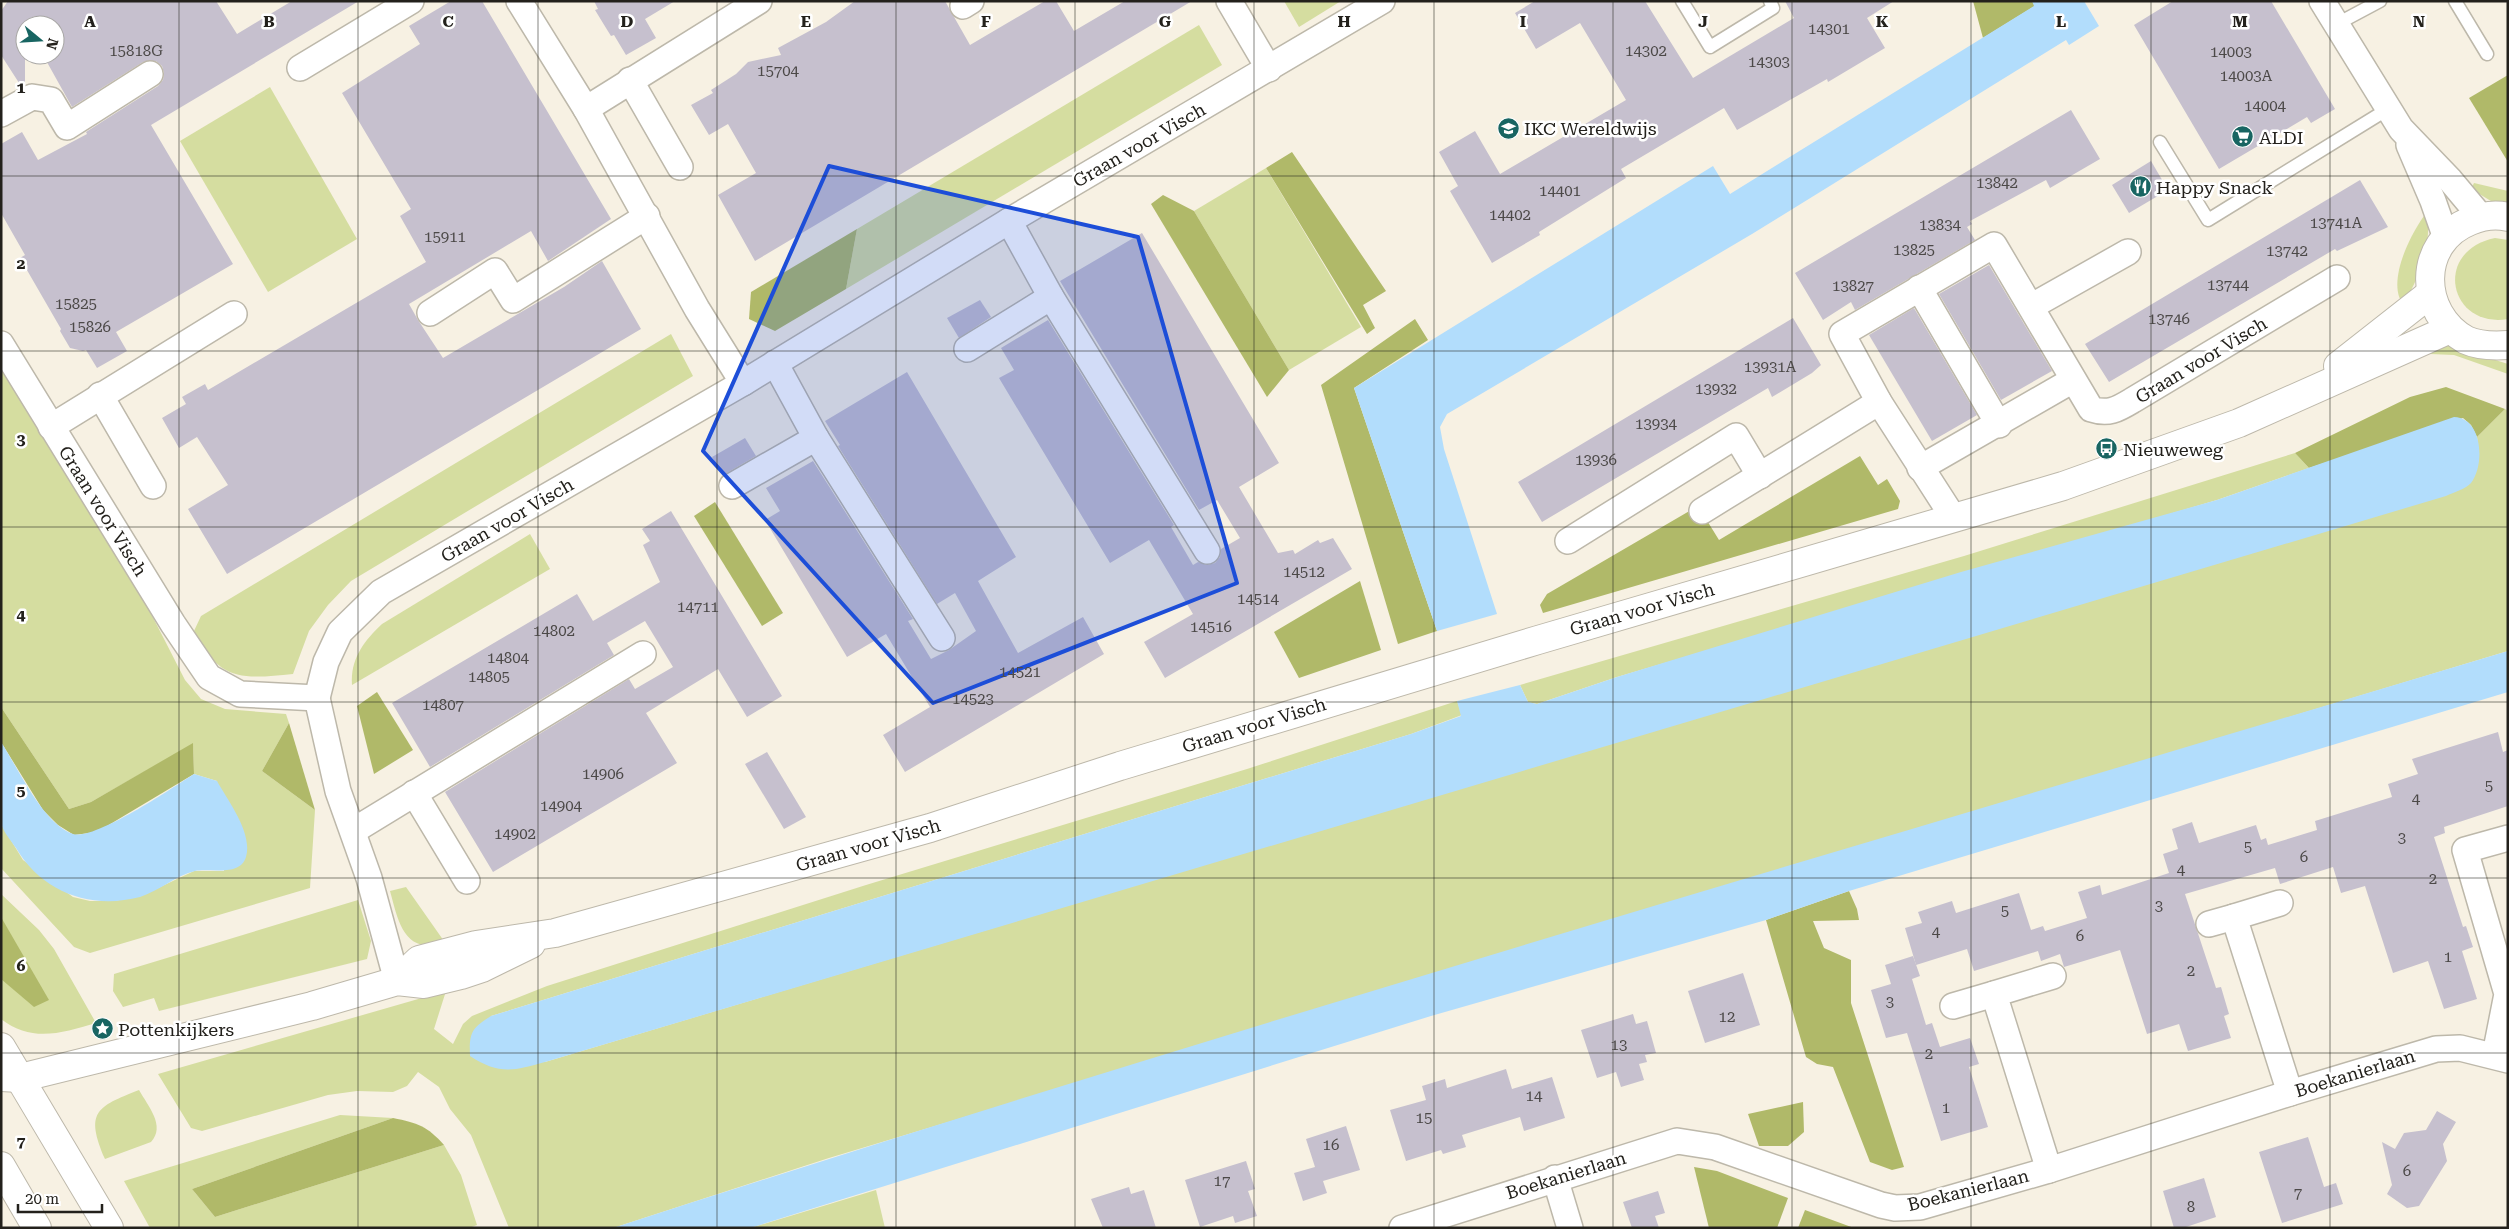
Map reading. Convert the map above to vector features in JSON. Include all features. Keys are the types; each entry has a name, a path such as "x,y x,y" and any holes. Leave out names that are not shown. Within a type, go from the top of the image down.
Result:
{"street":[{"path":"300,68 411,1"},
{"path":"519,1 586,109 698,309 743,383"},
{"path":"586,109 759,1"},
{"path":"1229,1 1269,69"},
{"name":"Graan voor Visch","path":"397,981 369,878 338,791 317,698 326,662 340,632 381,592 743,383 1009,221 1382,1"},
{"path":"2322,1 2335,25 2395,119 2433,201 2446,238"},
{"path":"1,114 32,97 51,100 67,127 150,74"},
{"path":"630,80 680,167"},
{"path":"2395,119 2481,217"},
{"path":"430,313 495,271 513,300 647,216"},
{"path":"2508,217 2481,217 2460,225 2446,238 2435,254 2430,273 2430,293 2437,311 2450,329 2468,340 2488,346 2508,345"},
{"path":"1009,221 1051,297 1207,551"},
{"name":"Graan voor Visch","path":"1953,517 1879,402 1842,334 1994,245 2092,409 2103,413 2113,412 2337,278"},
{"path":"2032,306 2128,252"},
{"path":"1919,288 1998,425"},
{"name":"Graan voor Visch","path":"2303,393 2430,293"},
{"path":"967,349 1051,297"},
{"name":"Graan voor Visch","path":"51,427 234,314"},
{"name":"Graan voor Visch","path":"8,1082 312,1006 397,981 424,984 461,975 482,968 555,932 930,828 1120,766 1430,672 2063,486 2239,423 2450,329"},
{"name":"Graan voor Visch","path":"1,344 173,624 209,678 240,694 317,698"},
{"path":"775,363 816,438 942,638"},
{"path":"1920,468 1998,425 2073,380"},
{"path":"100,395 153,486"},
{"path":"1702,511 1879,402"},
{"path":"1568,541 1736,436 1760,476"},
{"path":"732,486 816,438"},
{"path":"353,831 643,654"},
{"path":"414,793 467,882"},
{"path":"2501,1058 2507,994 2465,850 2508,838"},
{"path":"2209,924 2280,904"},
{"path":"2234,917 2290,1092"},
{"path":"1953,1006 2053,976"},
{"path":"1994,994 2049,1170"},
{"path":"1,1047 8,1082 109,1228"},
{"name":"Boekanierlaan","path":"1402,1228 1555,1178 1677,1141 1715,1147 1895,1208 1920,1207 2049,1170 2290,1092 2436,1049 2460,1048 2501,1058"},
{"path":"1,1166 37,1228"},
{"path":"1555,1178 1570,1228"}],"lane":[{"path":"1682,1 1710,47 1774,8 1770,1"},
{"path":"2335,25 2380,1"},
{"path":"2455,1 2487,54"},
{"path":"2160,142 2208,220 2395,119"}],"highlighted area":[{"path":"829,166 1138,237 1237,583 933,703 703,451"}],"green space":[{"path":"1284,1 1341,1 1299,27"},
{"path":"1973,1 2032,1 2035,6 1983,38"},
{"path":"1199,25 1222,65 846,289 857,229"},
{"path":"2508,75 2508,162 2469,98"},
{"path":"270,87 357,239 268,292 180,141"},
{"path":"1292,152 1386,291 1363,305 1375,328 1367,334 1266,168"},
{"path":"1266,168 1361,327 1289,370 1194,211"},
{"path":"2474,183 2508,191 2508,204 2491,201 2471,189"},
{"path":"1163,195 1194,211 1289,370 1267,397 1151,204"},
{"path":"2427,212 2428,237 2423,260 2415,283 2403,304 2398,295 2399,270 2408,244"},
{"path":"857,229 846,289 775,331 749,319 751,292"},
{"path":"2495,238 2508,240 2508,319 2488,319 2472,312 2461,301 2456,287 2456,272 2462,258 2475,246"},
{"path":"1415,319 1428,340 1354,388 1437,631 1398,644 1321,385"},
{"path":"671,334 693,376 351,581 328,605 309,631 293,674 260,677 234,674 213,660 203,648 194,631 201,616"},
{"path":"2445,344 2508,364 2508,374 2454,355 2430,354 2427,348"},
{"path":"1,365 141,594 185,680 201,699 225,709 286,714 289,723 262,771 315,810 310,888 90,953 74,947 1,868 1,824 23,860 73,897 90,901 114,901 141,896 194,871 224,871 217,781 194,774 193,744 91,802 69,809 1,707"},
{"path":"2446,387 2505,409 2477,437 2471,425 2463,418 2309,468 2295,453 2410,397"},
{"path":"2505,409 2508,411 2508,651 829,1158 613,1228 509,1228 471,1135 450,1109 439,1087 418,1072 407,1086 393,1092 357,1091 328,1095 202,1131 191,1128 158,1074 446,991 434,1029 453,1044 463,1024 472,1016 547,986 866,885 1247,769 1457,701 1462,715 1411,734 491,1016 545,1062 1828,678 2479,457 2477,437"},
{"path":"2295,453 2309,468 2217,500 1617,677 1537,704 1528,702 1520,685 1964,556"},
{"path":"1860,456 1878,485 1887,479 1900,501 1898,509 1543,613 1540,605 1547,594 1698,506 1719,540"},
{"path":"715,502 783,613 762,626 694,516"},
{"path":"530,534 550,569 352,685 353,667 359,651 382,624"},
{"path":"1360,581 1381,650 1299,678 1274,632"},
{"path":"377,692 413,750 374,774 357,706"},
{"path":"1,707 69,809 91,802 193,743 194,774 97,832 74,835 58,825 43,810 1,742"},
{"path":"289,723 315,810 262,771"},
{"path":"406,887 446,944 421,945 406,934 397,915 390,891"},
{"path":"1849,891 1857,909 1859,920 1813,921 1824,948 1851,960 1851,1003 1904,1167 1892,1170 1870,1162 1833,1067 1817,1064 1806,1057 1766,920"},
{"path":"1,894 39,930 54,949 96,1023 47,1034 24,1031 1,1019"},
{"path":"358,900 371,941 367,959 159,1011 154,998 123,1007 113,991 114,974"},
{"path":"1,917 49,1000 34,1007 1,979"},
{"path":"139,1090 154,1116 157,1129 155,1136 151,1142 105,1159 96,1131 98,1113 113,1101"},
{"path":"1803,1102 1804,1132 1788,1146 1759,1146 1748,1114"},
{"path":"340,1115 393,1118 192,1189 215,1217 444,1145 461,1175 477,1225 469,1228 150,1228 124,1181"},
{"path":"393,1118 422,1126 444,1145 215,1217 192,1189"},
{"path":"1694,1167 1717,1171 1788,1198 1777,1228 1709,1228"},
{"path":"876,1190 885,1228 750,1228"},
{"path":"1805,1210 1854,1228 1798,1228"}],"water":[{"path":"2032,1 2084,1 2099,26 2069,45 2066,40 1752,234 1447,414 1440,427 1444,449 1497,614 1437,631 1354,388 1713,166 1730,194 2034,6"},
{"path":"2454,417 2464,419 2471,425 2476,434 2479,444 2478,465 2469,485 2446,496 524,1068 498,1069 470,1056 470,1041 473,1032 491,1016 1411,734 1461,716 1457,701 1520,685 1528,702 1537,704 1617,677 1961,572 2217,500"},
{"path":"2508,651 2508,692 1849,891 1766,920 1431,1016 750,1228 613,1228 1322,1006"},
{"path":"1,742 32,794 51,819 73,834 83,834 115,822 194,774 217,781 243,828 246,838 246,857 243,863 237,867 188,873 140,897 103,901 69,894 39,876 9,839 3,828 1,822"}],"building":[{"path":"8,1 216,1 237,34 292,1 359,1 151,125 233,264 116,332 127,351 97,368 86,350 70,348 20,258 25,255 1,213 1,144 22,132 38,160 87,134 86,132 158,86 163,80 164,73 162,66 156,61 143,62 72,107 49,65 65,65 65,15 15,15 15,65 25,65 25,84 21,86 1,55 1,11"},
{"path":"451,1 482,1 611,219 548,261 531,231 409,304 418,320 443,358 564,287 602,261 641,329 227,574 188,509 228,485 197,437 179,448 162,418 186,404 182,397 205,384 208,390 426,262 400,216 411,209 342,93 420,44 409,26"},
{"path":"594,1 675,1 645,19 656,38 626,55 614,35 611,36 595,10 598,9"},
{"path":"855,1 945,1 970,45 1045,1 1056,1 1074,31 1125,1 1192,1 755,261 718,195 756,173 728,124 709,135 691,105 713,93 711,90 736,74 748,62 781,55 778,48 826,22"},
{"path":"1535,1 1645,1 1693,78 1794,18 1785,1 1894,1 1867,18 1885,48 1828,82 1827,79 1737,130 1724,108 1621,169 1626,178 1539,232 1540,235 1492,263 1450,191 1458,186 1439,152 1475,131 1500,174 1626,100 1580,23 1536,49 1515,13"},
{"path":"2173,1 2271,1 2335,109 2311,123 2307,117 2219,169 2134,25"},
{"path":"2071,110 2100,159 2050,188 2046,180 1970,221 1972,224 1967,227 1975,240 1855,310 1851,302 1823,320 1795,273"},
{"name":"Happy Snack","path":"2151,161 2168,190 2129,213 2112,185"},
{"path":"2360,180 2388,227 2337,251 2335,249 2109,382 2085,344"},
{"path":"1142,233 1279,463 1239,487 1278,553 1293,550 1295,554 1318,540 1320,543 1333,538 1352,569 1165,678 1144,642 1193,614 1149,540 1110,563 999,378 1014,370 1001,348 1048,320 1174,525 1171,527 1193,565 1198,562 1207,565 1215,563 1220,557 1221,549 1240,538 1217,500 1199,510 1060,281"},
{"path":"1989,265 2052,371 2001,400 1939,294"},
{"path":"980,300 991,317 959,338 947,318"},
{"path":"1914,308 1977,415 1932,441 1869,335"},
{"path":"1793,318 1821,365 1812,373 1772,397 1768,388 1542,522 1518,482"},
{"path":"907,372 1016,557 978,581 1018,653 1083,617 1104,654 905,772 883,735 930,707 886,634 847,657 765,520 780,511 766,488 813,461 913,619 908,621 931,659 949,650 976,631 955,593 937,604 838,446 840,445 825,421"},
{"path":"745,438 756,456 723,475 712,457"},
{"path":"671,511 782,696 747,717 718,669 646,713 677,763 493,872 445,792 629,679 635,689 673,667 645,621 607,643 614,655 430,767 392,703 577,594 593,621 660,582 643,545 650,541 642,529"},
{"path":"2498,732 2503,752 2508,750 2508,806 2444,827 2445,833 2434,837 2463,927 2466,926 2473,947 2462,951 2477,999 2444,1009 2428,961 2393,973 2365,886 2341,893 2333,867 2280,884 2275,868 2185,894 2216,988 2221,987 2229,1014 2224,1016 2231,1038 2188,1051 2179,1024 2147,1034 2120,950 2064,967 2060,954 2041,961 2038,951 1974,971 1967,949 1916,965 1905,928 1922,923 1918,912 1952,901 1956,913 2019,893 2031,930 2043,926 2045,931 2087,918 2078,892 2100,885 2102,895 2169,873 2163,854 2178,849 2172,829 2192,822 2199,843 2256,825 2261,840 2266,838 2268,845 2317,830 2315,821 2392,797 2388,784 2418,774 2412,759"},
{"path":"767,752 806,817 784,829 745,764"},
{"path":"1913,956 1920,976 1912,979 1926,1025 1932,1023 1940,1047 1970,1038 1979,1064 1969,1067 1988,1127 1941,1141 1907,1033 1886,1038 1871,990 1891,984 1885,965"},
{"path":"1743,973 1760,1025 1705,1043 1688,991"},
{"path":"1633,1014 1636,1024 1647,1021 1656,1053 1645,1055 1647,1062 1639,1064 1644,1080 1621,1087 1616,1072 1597,1078 1581,1030"},
{"path":"1506,1069 1512,1089 1552,1077 1565,1118 1524,1131 1520,1117 1462,1135 1466,1147 1443,1154 1441,1150 1406,1161 1390,1110 1426,1100 1422,1086 1445,1079 1447,1088"},
{"path":"2437,1111 2456,1122 2443,1144 2447,1161 2419,1206 2407,1208 2387,1194 2392,1185 2382,1142 2395,1149 2404,1133 2426,1130"},
{"path":"1346,1126 1360,1170 1323,1181 1327,1193 1303,1201 1294,1173 1315,1167 1306,1139"},
{"path":"2308,1137 2324,1187 2336,1183 2343,1204 2282,1223 2259,1152"},
{"path":"1246,1161 1255,1189 1248,1191 1257,1216 1235,1223 1233,1216 1200,1227 1185,1180"},
{"path":"2204,1178 2216,1217 2183,1228 2174,1228 2163,1191"},
{"path":"1129,1187 1131,1194 1144,1190 1156,1228 1103,1228 1091,1199"},
{"path":"1658,1191 1665,1213 1655,1216 1659,1228 1632,1228 1623,1202"}],"place":[{"name":"IKC Wereldwijs","path":"1508,128"},
{"name":"ALDI","path":"2243,137"},
{"name":"Happy Snack","path":"2140,187"},
{"name":"Nieuweweg","path":"2107,449"},
{"name":"Pottenkijkers","path":"102,1029"}]}
